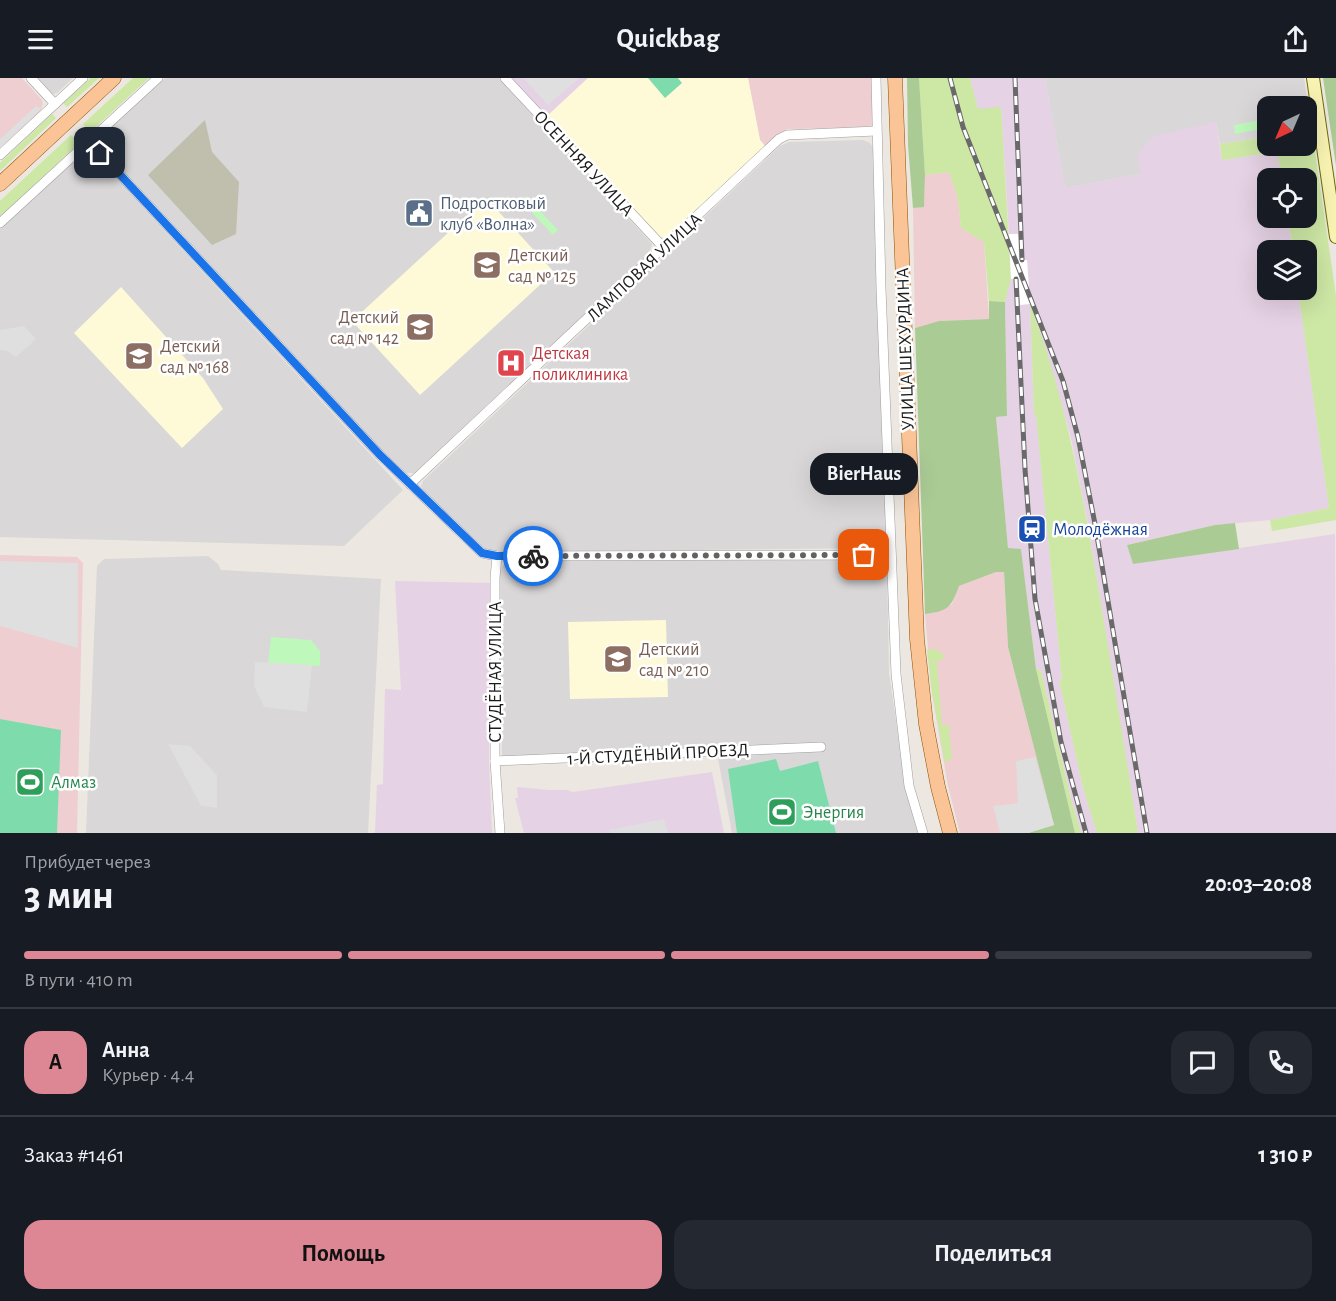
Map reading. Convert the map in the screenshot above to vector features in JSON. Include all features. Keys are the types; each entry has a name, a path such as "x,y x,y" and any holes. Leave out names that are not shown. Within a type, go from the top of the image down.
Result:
{"main road":[{"path":"0,184 114,78"},
{"name":"УЛИЦА ШЕХУРДИНА","path":"895,78 917,639 926,724 938,787 950,833"},
{"path":"1313,78 1336,237"}],"street":[{"path":"31,78 55,104"},
{"path":"0,155 83,78"},
{"path":"0,223 158,78"},
{"name":"ОСЕННЯЯ УЛИЦА","path":"505,78 664,248"},
{"path":"876,78 896,674 909,786 923,833"},
{"name":"ЛАМПОВАЯ УЛИЦА","path":"410,484 779,139 786,135 876,131"},
{"path":"89,141 302,372 410,484 482,553 497,556 891,555"},
{"name":"СТУДЁНАЯ УЛИЦА","path":"497,556 495,761 500,833"},
{"name":"1-Й СТУДЁНЫЙ ПРОЕЗД","path":"495,761 821,747"}],"shaded area":[{"path":"0,78 22,78 43,104 41,110 0,147"},
{"path":"36,78 73,78 57,93 52,94"},
{"path":"165,78 499,78 652,244 649,254 414,473 403,473 102,147 100,141 102,136"},
{"path":"510,78 588,78 546,117"},
{"path":"523,78 580,78 548,105"},
{"path":"588,78 748,78 760,140 766,147 671,236 658,237 546,117"},
{"path":"748,78 874,78 873,125 864,128 787,129 766,147 760,140"},
{"path":"970,78 1045,78 1065,188 1141,174 1137,155 1153,136 1216,122 1222,160 1257,155 1278,156 1280,168 1257,168 1257,228 1290,228 1291,240 1257,240 1257,300 1299,300 1329,508 1270,520 1215,525 1127,545 1133,564 1335,534 1336,833 1138,833 1088,525 1071,438 1039,327 1030,306 1034,414 1036,415 1062,680 1059,680 1083,788 1097,833 1081,833 1041,670 1036,669 1021,549 1008,549 996,417 1007,416 1005,302 1011,279 1019,278 1020,304 1030,304 1027,260 1019,260 1018,234 1009,234 1001,108 978,110"},
{"path":"1045,78 1304,78 1307,96 1257,96 1257,138 1220,144 1216,122 1141,174 1065,188"},
{"path":"36,106 41,109 0,147 0,139"},
{"path":"205,120 212,152 239,182 236,234 212,245 148,175"},
{"path":"863,140 870,143 873,148 889,541 887,546 878,548 489,551 479,545 424,491 421,486 423,481 780,146 789,142"},
{"path":"86,152 94,154 403,490 344,546 0,537 0,228"},
{"path":"949,172 958,199 961,228 984,242 989,319 939,321 915,328 913,208 924,206 925,175"},
{"path":"486,198 554,272 420,395 352,321"},
{"name":"Детский сад № 168","path":"121,287 203,378 223,409 182,448 74,333"},
{"path":"24,326 36,339 16,357 8,351 0,350 0,330"},
{"path":"0,555 77,557 83,563 77,833 0,833"},
{"path":"208,556 218,564 221,570 381,579 368,833 86,833 97,566 104,559"},
{"path":"877,558 886,564 889,673 906,790 920,833 732,833 716,748 504,757 502,755 500,572 501,567 509,561"},
{"path":"0,561 78,563 78,648 0,626"},
{"path":"996,572 1004,572 1008,647 1054,825 1028,833 960,833 948,786 932,693 925,614 936,612 952,604 959,586"},
{"path":"395,581 490,583 489,762 492,833 375,833 377,785 383,784 385,689 401,690"},
{"name":"Детский сад № 210","path":"666,620 668,697 570,699 568,622"},
{"path":"255,662 312,665 307,712 264,707 254,686"},
{"path":"168,744 190,746 217,775 217,808 201,806"},
{"path":"1035,757 1054,825 1028,833 1000,833 993,806 1018,803 1016,761"},
{"path":"712,772 724,833 524,833 515,798 518,798 517,787 573,792"},
{"path":"664,819 668,833 610,833 609,830"}],"green space":[{"path":"91,78 99,78 67,107 63,103"},
{"path":"133,78 149,78 90,132 83,124"},
{"path":"648,78 678,78 682,83 665,98"},
{"path":"907,78 919,78 925,175 924,207 913,208 908,145"},
{"path":"919,78 970,78 978,109 1001,107 1011,279 1005,302 989,301 984,242 961,228 958,199 949,172 925,175"},
{"path":"1323,78 1336,78 1336,166"},
{"path":"52,114 56,118 0,171 0,163"},
{"path":"1257,121 1257,130 1235,134 1234,125"},
{"path":"71,135 79,143 0,217 0,201"},
{"path":"1257,138 1257,155 1222,160 1220,144"},
{"path":"1278,156 1316,156 1336,296 1336,520 1272,531 1270,520 1329,508 1299,300 1317,300 1317,240 1291,240 1290,228 1317,228 1317,168 1280,168"},
{"path":"526,196 558,230 553,235 521,201"},
{"path":"989,301 1005,302 1007,416 996,417 1008,548 1021,549 1036,669 1075,833 1028,833 1054,825 1008,647 1004,572 996,572 959,586 948,607 925,614 915,328 939,321 989,319"},
{"path":"1030,304 1054,377 1081,490 1138,833 1097,833 1083,788 1059,680 1062,680 1036,415 1034,414"},
{"path":"1235,523 1239,549 1133,564 1127,545 1215,525"},
{"path":"271,637 311,640 320,651 320,666 268,663"},
{"path":"936,649 943,654 944,659 937,661 942,725 949,725 952,758 945,763 932,693 927,650"},
{"path":"1036,669 1041,670 1081,833 1075,833"},
{"name":"Алмаз","path":"0,719 61,730 57,833 0,833"},
{"name":"Энергия","path":"776,759 780,771 818,761 836,833 737,833 728,769"}],"pier":[{"path":"1009,234 1018,234 1019,260 1027,260 1030,304 1020,305 1019,279 1011,279"}],"railway":[{"path":"950,78 963,127 1063,381 1078,437 1095,524 1147,833"},
{"path":"1015,78 1022,260"},
{"path":"1016,279 1025,469 1035,599 1061,742 1086,833"}],"way so far":[{"path":"533,556 864,555"}],"place":[{"name":"Подростковый клуб «Волна»","path":"419,213"},
{"name":"Детский сад № 125","path":"487,265"},
{"name":"Детский сад № 142","path":"420,327"},
{"name":"Детский сад № 168","path":"139,356"},
{"name":"Детская поликлиника","path":"511,363"},
{"name":"Молодёжная","path":"1032,529"},
{"name":"BierHaus","path":"864,555"},
{"name":"Детский сад № 210","path":"618,659"},
{"name":"Алмаз","path":"30,782"},
{"name":"Энергия","path":"782,812"}],"route":[{"path":"100,153 380,455 482,553 497,556 533,556"}]}
